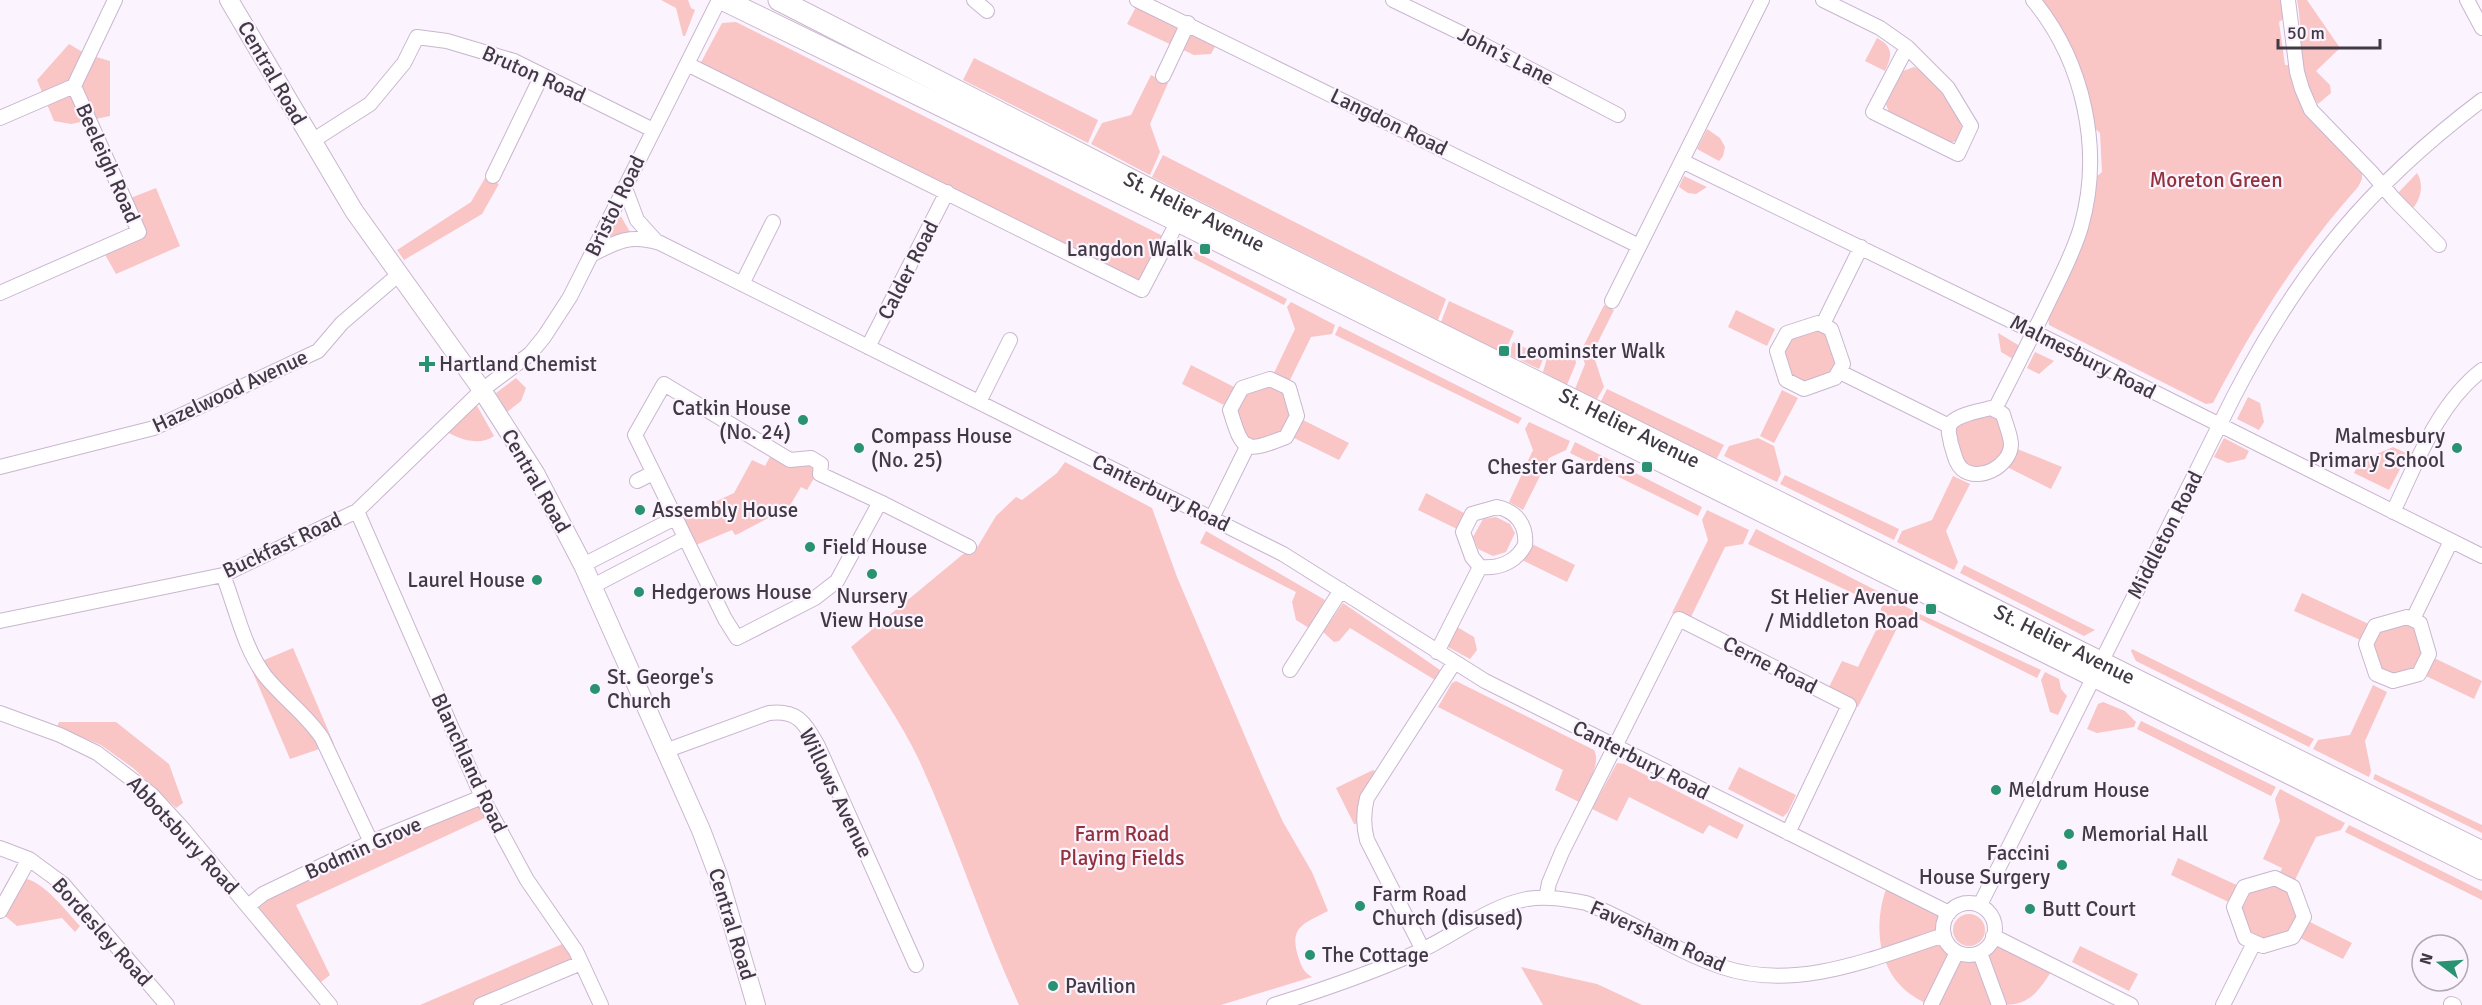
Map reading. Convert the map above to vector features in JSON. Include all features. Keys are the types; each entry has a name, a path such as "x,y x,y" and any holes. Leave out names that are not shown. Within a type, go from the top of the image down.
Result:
{"highway":[{"name":"St. Helier Avenue","path":"724,0 2098,669 2482,852"},
{"name":"St. Helier Avenue","path":"779,0 2098,669 2148,704 2482,869"}],"main road":[{"name":"Central Road","path":"230,0 354,211 482,390 535,473 593,586 718,875 756,1005"}],"street":[{"path":"0,118 74,86 115,0"},
{"name":"Bristol Road","path":"482,390 530,354 561,314 719,0"},
{"path":"974,0 987,11"},
{"name":"Langdon Road","path":"1137,0 1640,246"},
{"name":"John's Lane","path":"1393,0 1618,115"},
{"path":"1611,302 1762,0"},
{"path":"1823,0 1880,28 1907,47 1948,88 1971,126 1958,154 1873,112 1907,47"},
{"path":"1995,409 2068,262 2081,226 2089,183 2090,145 2083,101 2068,55 2033,0"},
{"path":"2288,0 2297,72 2306,99 2320,121 2439,244"},
{"path":"2467,0 2482,28"},
{"path":"1163,76 1188,23"},
{"name":"Bruton Road","path":"312,141 370,104 404,63 417,37 477,49 514,61 653,130"},
{"name":"St. Helier Avenue","path":"687,64 1142,290 1178,221"},
{"path":"493,176 542,75"},
{"name":"Beeleigh Road","path":"0,293 139,232 74,86"},
{"name":"Middleton Road","path":"1980,905 2262,344 2326,248 2382,184 2428,142 2482,100"},
{"name":"Malmesbury Road","path":"1682,161 2034,332 2482,556"},
{"path":"625,188 641,227 660,243"},
{"name":"Calder Road","path":"868,347 947,192"},
{"path":"742,284 773,222"},
{"name":"Canterbury Road","path":"591,255 615,243 633,238 660,243 1283,554 1454,663 1519,699 1949,913"},
{"path":"1823,324 1861,247"},
{"name":"Hazelwood Avenue","path":"0,467 154,428 318,351 342,323 398,275"},
{"path":"1818,323 1823,324 1831,329 1843,364 1840,372 1835,378 1804,389 1786,380 1776,351 1787,333 1818,323"},
{"path":"979,402 1010,340"},
{"path":"2393,512 2438,420 2453,397 2482,370"},
{"path":"1840,372 1950,426"},
{"path":"1270,379 1289,388 1298,416 1286,437 1257,448 1248,445 1239,439 1230,410 1242,388 1270,379"},
{"path":"880,502 844,572 831,586 815,598 737,639 635,435 664,384 790,460 811,458 821,464 820,474 880,502 969,546"},
{"name":"Buckfast Road","path":"0,621 223,574 357,511 482,390"},
{"path":"1995,409 2003,414 2011,443 2007,460 1994,469 1975,474 1961,468 1948,432 1950,426 1954,420 1995,409"},
{"path":"1212,518 1248,445"},
{"path":"637,481 651,470"},
{"path":"1497,507 1516,515 1523,526 1525,538 1520,554 1503,565 1491,568 1480,567 1472,558 1462,532 1472,514 1497,507"},
{"name":"Blanchland Road","path":"357,511 482,797 527,880 576,951 601,1005"},
{"path":"583,565 675,518"},
{"path":"593,586 685,538"},
{"path":"2413,619 2451,541"},
{"path":"1437,652 1480,567"},
{"path":"223,574 253,655 265,675 314,725 371,842"},
{"path":"1290,670 1341,590"},
{"path":"2406,617 2413,619 2420,623 2429,654 2419,674 2393,681 2376,674 2366,644 2375,626 2406,617"},
{"name":"Cerne Road","path":"1615,746 1679,619 1690,624 1849,705 1788,833"},
{"path":"1423,950 1367,840 1363,825 1364,812 1367,798 1454,663"},
{"name":"Abbotsbury Road","path":"0,712 60,735 97,753 151,794 184,830 330,1005"},
{"name":"Willows Avenue","path":"665,751 769,713 783,712 796,716 805,724 818,746 916,965"},
{"path":"1546,898 1549,883 1562,852 1615,746"},
{"name":"Bodmin Grove","path":"248,906 262,894 371,842 482,797"},
{"name":"Bordesley Road","path":"0,848 29,859 63,884 166,1005"},
{"path":"0,912 29,859"},
{"path":"2275,878 2293,887 2304,917 2294,937 2263,946 2254,943 2245,938 2234,907 2244,887 2275,878"},
{"name":"Faversham Road","path":"1274,1005 1326,988 1423,950 1506,906 1527,899 1546,898 1586,903 1723,967 1758,974 1796,975 1847,967 1944,934"},
{"path":"1963,903 1980,905 1990,916 1994,936 1987,948 1980,953 1958,952 1949,946 1944,934 1944,925 1949,913 1954,907 1963,903"},
{"path":"1994,936 2131,1005"},
{"path":"2223,1005 2254,943"},
{"path":"1931,1005 1958,952"},
{"path":"1980,953 1999,1005"},
{"path":"481,1005 581,963"}],"green space":[{"path":"661,0 688,0 691,8 695,10 685,36 683,36 676,8"},
{"name":"Moreton Green","path":"2038,0 2283,0 2286,17 2279,22 2285,65 2291,65 2293,78 2362,172 2362,179 2358,187 2316,237 2261,317 2213,403 2206,404 2049,325 2048,317 2083,242 2095,178 2102,172 2100,133 2093,127"},
{"path":"2297,0 2307,0 2340,48 2316,71 2330,85 2331,93 2318,104 2306,80"},
{"path":"1138,3 1184,25 1174,46 1127,24"},
{"path":"736,22 1161,235 1162,246 1139,279 1132,281 892,157 700,64 722,23"},
{"path":"1189,26 1218,41 1211,54 1194,55 1179,48"},
{"path":"1877,38 1883,41 1890,52 1885,71 1865,61"},
{"path":"69,44 86,54 110,61 110,116 71,124 54,121 37,80"},
{"path":"974,58 1098,120 1088,143 963,80"},
{"path":"1914,67 1936,86 1957,116 1963,132 1957,141 1949,143 1889,113 1886,104 1903,71"},
{"path":"1151,75 1168,83 1150,124 1160,152 1150,175 1091,144 1102,123 1131,115"},
{"path":"1707,129 1720,138 1725,147 1719,161 1697,149"},
{"path":"1163,155 1446,299 1438,320 1152,177"},
{"path":"2417,173 2421,191 2413,208 2398,193"},
{"path":"1684,176 1707,187 1696,194 1688,193 1679,187"},
{"path":"485,178 499,184 482,214 404,260 397,250 471,202"},
{"path":"156,188 180,246 116,274 103,251 142,233 128,199"},
{"path":"619,213 630,232 607,237"},
{"path":"1178,243 1287,299 1284,305 1175,249"},
{"path":"1449,301 1514,331 1504,354 1441,322"},
{"path":"1291,302 1335,325 1332,334 1311,337 1288,384 1272,377 1295,329 1287,307"},
{"path":"1604,305 1614,310 1592,354 1582,349"},
{"path":"1736,310 1775,329 1767,346 1728,327"},
{"path":"1339,326 1522,418 1518,424 1335,335"},
{"path":"1817,328 1828,333 1838,365 1835,373 1817,380 1802,380 1789,374 1783,352 1792,337"},
{"path":"1998,333 2020,346 2013,359 2001,352"},
{"path":"1513,342 1544,357 1539,369 1509,355"},
{"path":"1581,352 1595,360 1604,387 1597,399 1575,389 1585,364"},
{"path":"2035,352 2054,361 2039,374 2027,368"},
{"path":"1574,353 1576,363 1567,385 1543,372 1547,358"},
{"path":"1191,365 1238,389 1228,407 1182,384"},
{"path":"516,378 526,388 521,401 507,412 496,393"},
{"path":"1269,383 1287,391 1294,415 1284,435 1257,445 1242,436 1234,411 1245,390"},
{"path":"1607,389 1724,445 1716,460 1600,403"},
{"path":"1782,390 1798,398 1774,443 1760,436"},
{"path":"2248,397 2260,403 2264,422 2259,430 2237,419"},
{"path":"476,404 494,436 483,441 470,441 447,432"},
{"path":"1987,413 1999,418 2006,440 2001,459 1978,467 1970,467 1965,464 1958,450 1955,427 1959,423"},
{"path":"1299,418 1349,443 1339,460 1290,436"},
{"path":"1529,422 1570,441 1566,450 1549,458 1523,510 1509,502 1533,450 1525,429"},
{"path":"1758,438 1774,446 1781,473 1777,482 1724,456 1729,446"},
{"path":"2224,438 2249,451 2245,459 2228,463 2214,457"},
{"path":"1575,442 1702,507 1698,516 1570,453"},
{"path":"2393,447 2408,454 2389,490 2354,473 2360,461"},
{"path":"2015,448 2062,467 2051,489 2007,467"},
{"path":"772,453 806,461 816,466 817,473 807,490 801,487 789,507 738,534 735,535 732,530 696,545 682,517 734,493 752,460 765,466"},
{"name":"Farm Road Playing Fields","path":"1065,462 1152,508 1177,577 1262,776 1283,822 1312,872 1328,911 1305,923 1297,933 1295,940 1302,967 1312,977 1221,1005 1019,1005 912,745 851,647 962,555 978,546 996,516 1016,497 1022,500 1057,473"},
{"path":"1785,475 1899,529 1894,540 1780,484"},
{"path":"1953,476 1970,484 1946,531 1958,562 1954,570 1897,542 1902,531 1932,520"},
{"path":"1426,493 1466,514 1459,530 1418,510"},
{"path":"1707,510 1749,530 1743,544 1725,547 1689,621 1672,613 1708,540 1702,520"},
{"path":"1496,517 1510,524 1515,533 1506,552 1493,556 1478,549 1473,537 1483,519"},
{"path":"1756,529 1885,595 1878,605 1748,544"},
{"path":"1206,531 1325,600 1309,628 1296,620 1292,602 1296,592 1200,543"},
{"path":"1530,543 1575,565 1567,582 1522,560"},
{"path":"1964,565 2095,630 2084,636 1960,573"},
{"path":"2302,593 2373,626 2365,642 2294,611"},
{"path":"1888,597 1916,612 1897,628 1858,707 1827,691 1842,661 1858,667 1880,622 1881,608"},
{"path":"1343,603 1440,670 1435,680 1350,628 1339,641 1334,642 1323,632"},
{"path":"1920,614 2041,670 2037,678 1917,618"},
{"path":"2407,619 2418,624 2427,654 2417,672 2394,678 2378,672 2368,644 2377,627"},
{"path":"1457,627 1474,637 1477,650 1470,659 1448,647"},
{"path":"293,648 334,744 290,759 250,666"},
{"path":"2132,649 2314,739 2309,747 2136,661"},
{"path":"2430,656 2482,681 2474,699 2422,674"},
{"path":"2045,672 2059,679 2061,689 2067,696 2058,715 2050,712 2041,680"},
{"path":"1456,681 1594,750 1596,762 1594,769 1579,802 1555,790 1563,770 1438,707 1452,683"},
{"path":"2373,685 2387,692 2365,741 2371,771 2369,777 2313,749 2318,740 2350,735"},
{"path":"2103,702 2125,711 2136,722 2134,727 2097,733 2087,729 2098,704"},
{"path":"2141,721 2276,787 2271,796 2137,729"},
{"path":"59,722 116,722 169,764 183,803 176,808 133,768 101,745 57,727"},
{"path":"1617,763 1624,764 1744,825 1737,839 1709,825 1703,834 1629,797 1617,821 1592,809"},
{"path":"1739,767 1796,795 1783,817 1728,789"},
{"path":"1373,770 1380,774 1360,823 1354,824 1336,788"},
{"path":"2375,774 2482,825 2482,833 2373,779"},
{"path":"2280,789 2345,823 2341,830 2316,837 2293,884 2278,877 2282,868 2263,859 2280,821 2275,799"},
{"path":"481,800 489,816 296,905 330,975 317,985 252,905 265,896"},
{"path":"2349,825 2482,891 2482,900 2345,832"},
{"path":"2178,858 2241,887 2233,904 2171,875"},
{"path":"26,879 48,891 62,906 80,926 75,932 62,918 17,926 4,915"},
{"path":"2275,881 2292,886 2301,917 2292,935 2263,944 2247,936 2238,908 2246,889"},
{"path":"1888,884 1943,912 1938,932 1943,949 1957,960 1978,962 1996,1005 1931,1005 1910,994 1899,984 1884,958 1879,928 1883,898"},
{"path":"1969,914 1981,918 1985,930 1981,942 1969,946 1957,942 1953,930 1957,918"},
{"path":"2306,920 2352,943 2343,959 2296,936"},
{"path":"1999,941 2053,969 2038,990 2021,1002 2003,1005 1986,956 1996,948"},
{"path":"567,942 578,962 476,1005 420,1005"},
{"path":"2080,946 2138,974 2129,991 2072,962"},
{"path":"1521,967 1597,984 1642,1005 1543,1005"}],"place":[{"name":"Langdon Walk","path":"1205,249"},
{"name":"Leominster Walk","path":"1504,351"},
{"name":"Hartland Chemist","path":"427,364"},
{"name":"Catkin House (No. 24)","path":"803,420"},
{"name":"Compass House (No. 25)","path":"859,448"},
{"name":"Malmesbury Primary School","path":"2457,448"},
{"name":"Chester Gardens","path":"1647,467"},
{"name":"Assembly House","path":"640,510"},
{"name":"Field House","path":"810,547"},
{"name":"Nursery View House","path":"872,574"},
{"name":"Laurel House","path":"537,580"},
{"name":"Hedgerows House","path":"639,592"},
{"name":"St Helier Avenue / Middleton Road","path":"1931,609"},
{"name":"St. George's Church","path":"595,689"},
{"name":"Meldrum House","path":"1996,790"},
{"name":"Memorial Hall","path":"2069,834"},
{"name":"Faccini House Surgery","path":"2062,865"},
{"name":"Farm Road Church (disused)","path":"1360,906"},
{"name":"Butt Court","path":"2030,909"},
{"name":"The Cottage","path":"1310,955"},
{"name":"Pavilion","path":"1053,986"}]}
